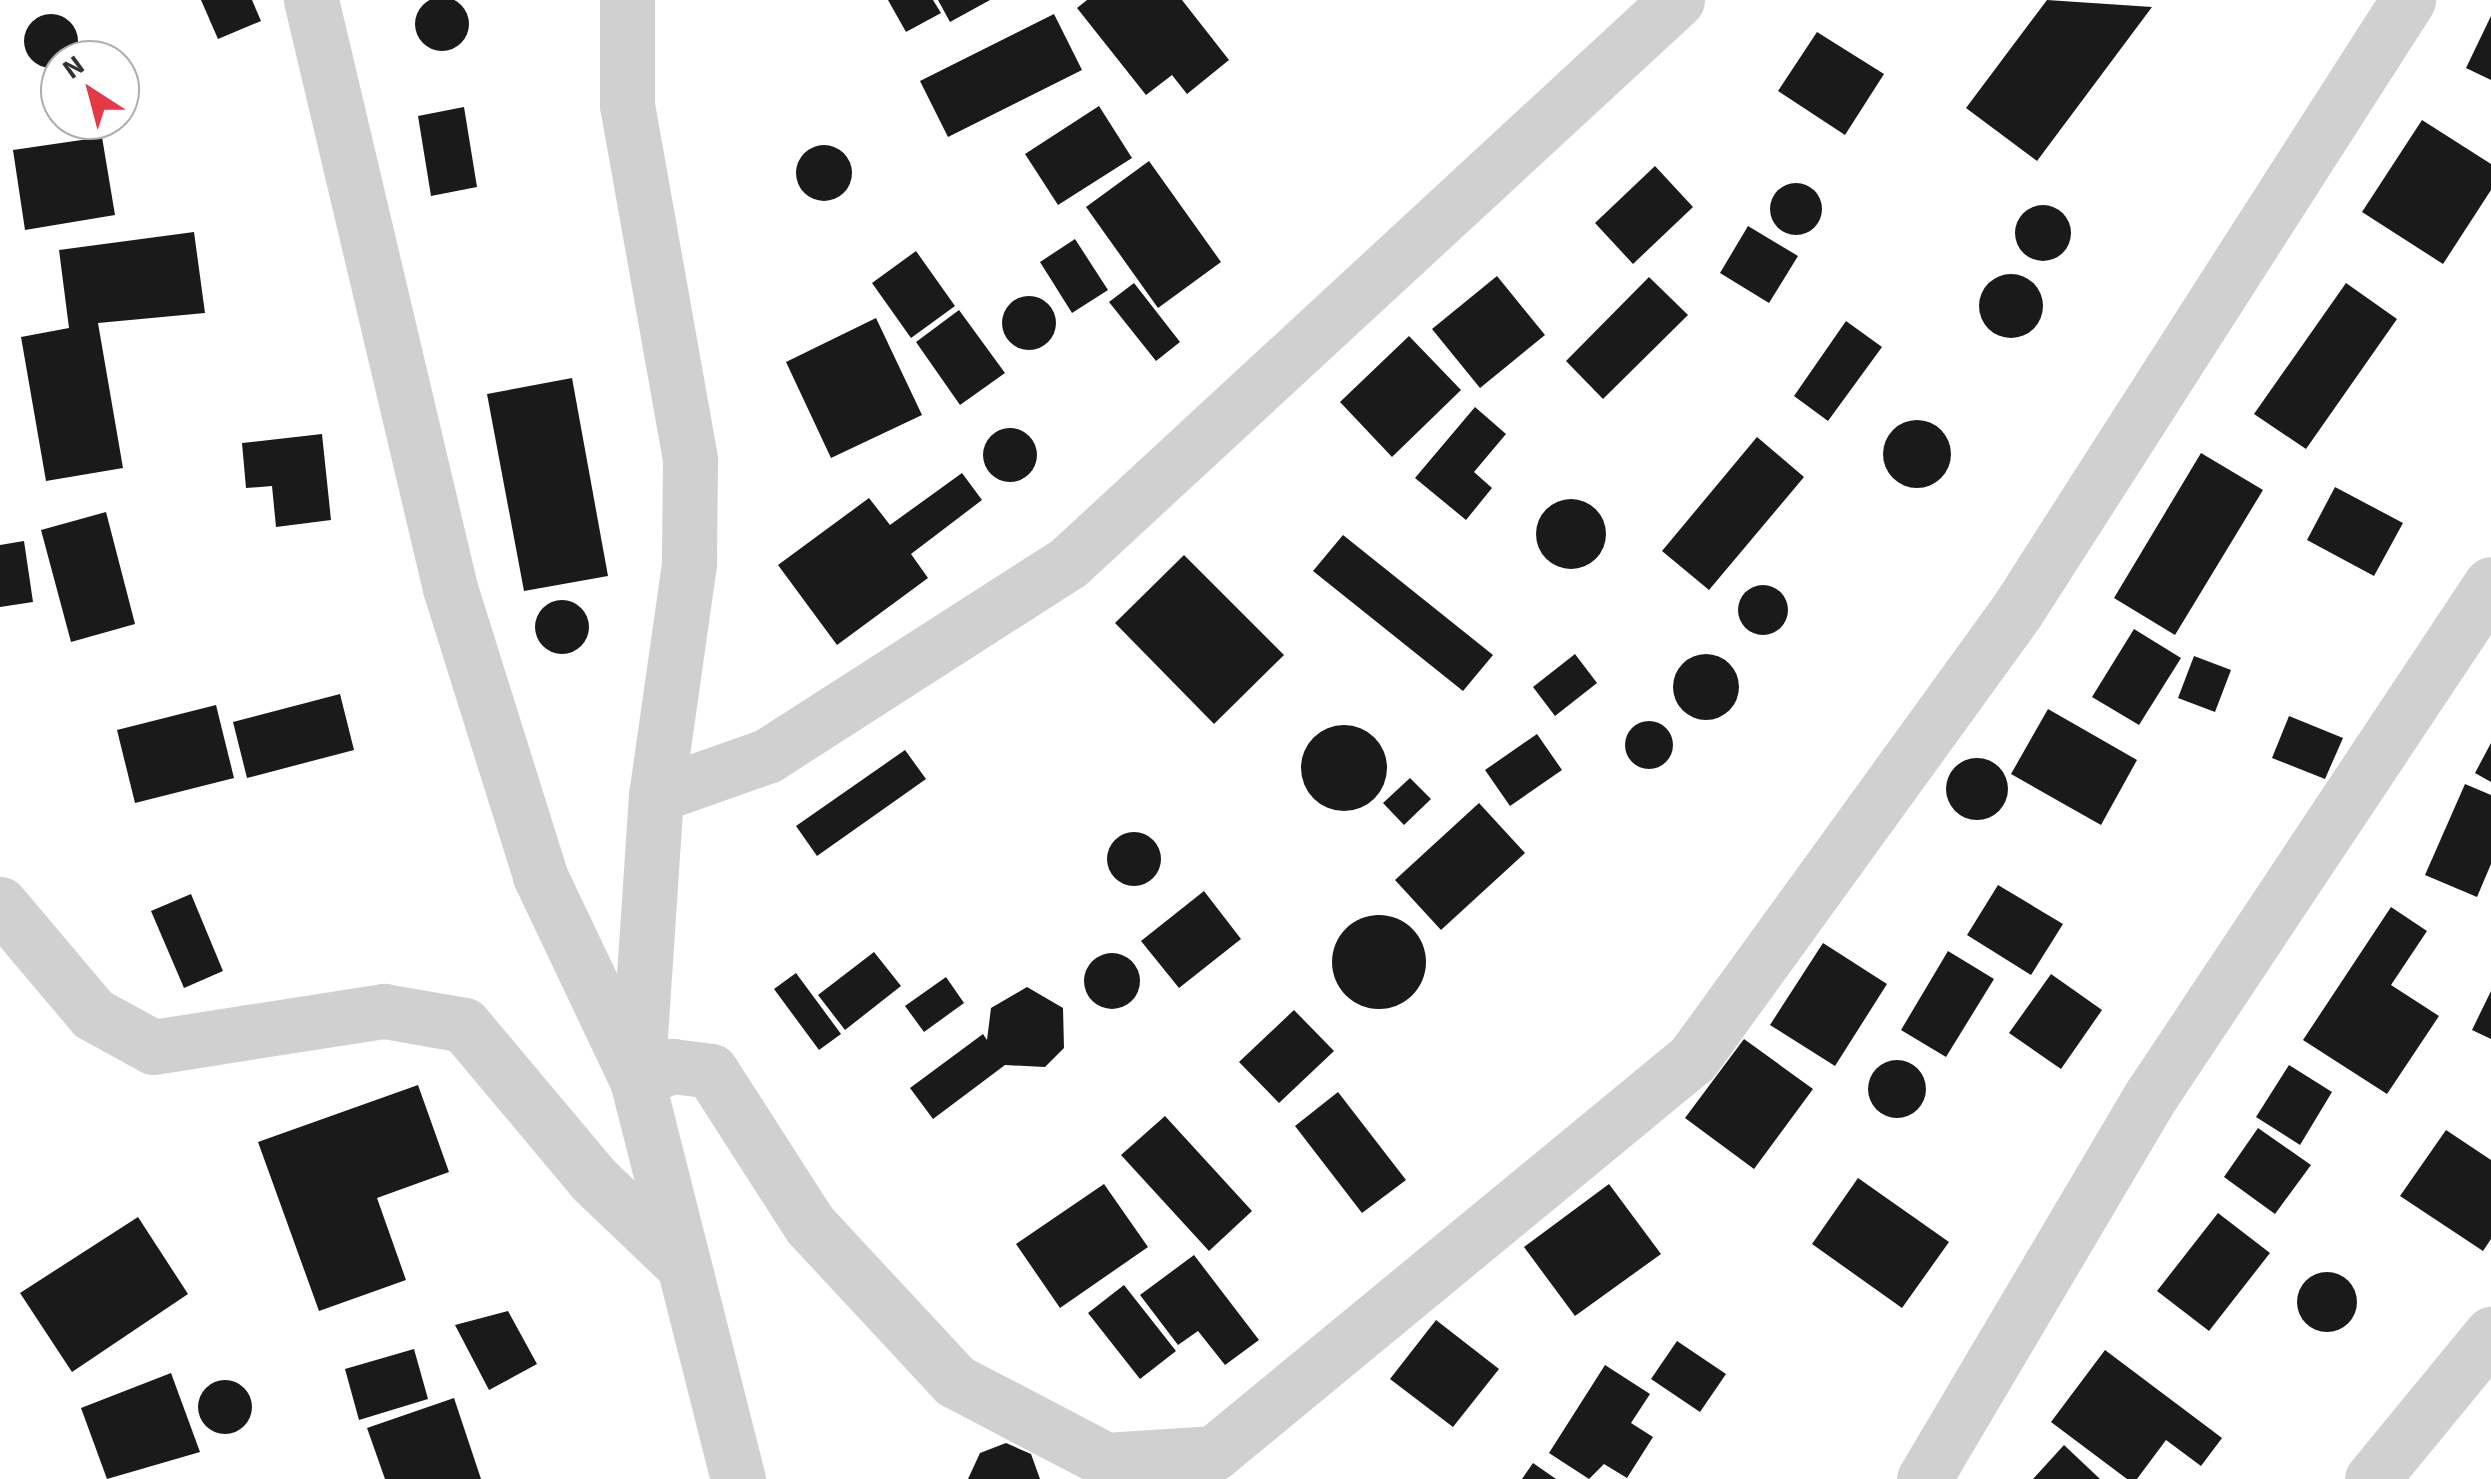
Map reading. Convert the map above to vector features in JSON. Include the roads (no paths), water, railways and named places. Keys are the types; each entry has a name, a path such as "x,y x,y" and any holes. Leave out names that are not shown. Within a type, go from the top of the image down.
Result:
{"street":[{"path":"311,0 491,726 540,876 637,1080 738,1479"},
{"path":"627,0 627,104 690,460 688,564 656,795 637,1080"},
{"path":"656,795 767,756 1069,562 1677,0"},
{"path":"637,1080 672,1066 711,1072 810,1225 955,1381 1106,1460 1214,1453 1693,1058 2016,612 2408,0"},
{"path":"1924,1479 2152,1094 2491,584"},
{"path":"0,904 93,1014 154,1047 384,1012 464,1025 593,1179 682,1265"},
{"path":"2372,1479 2491,1334"}]}
